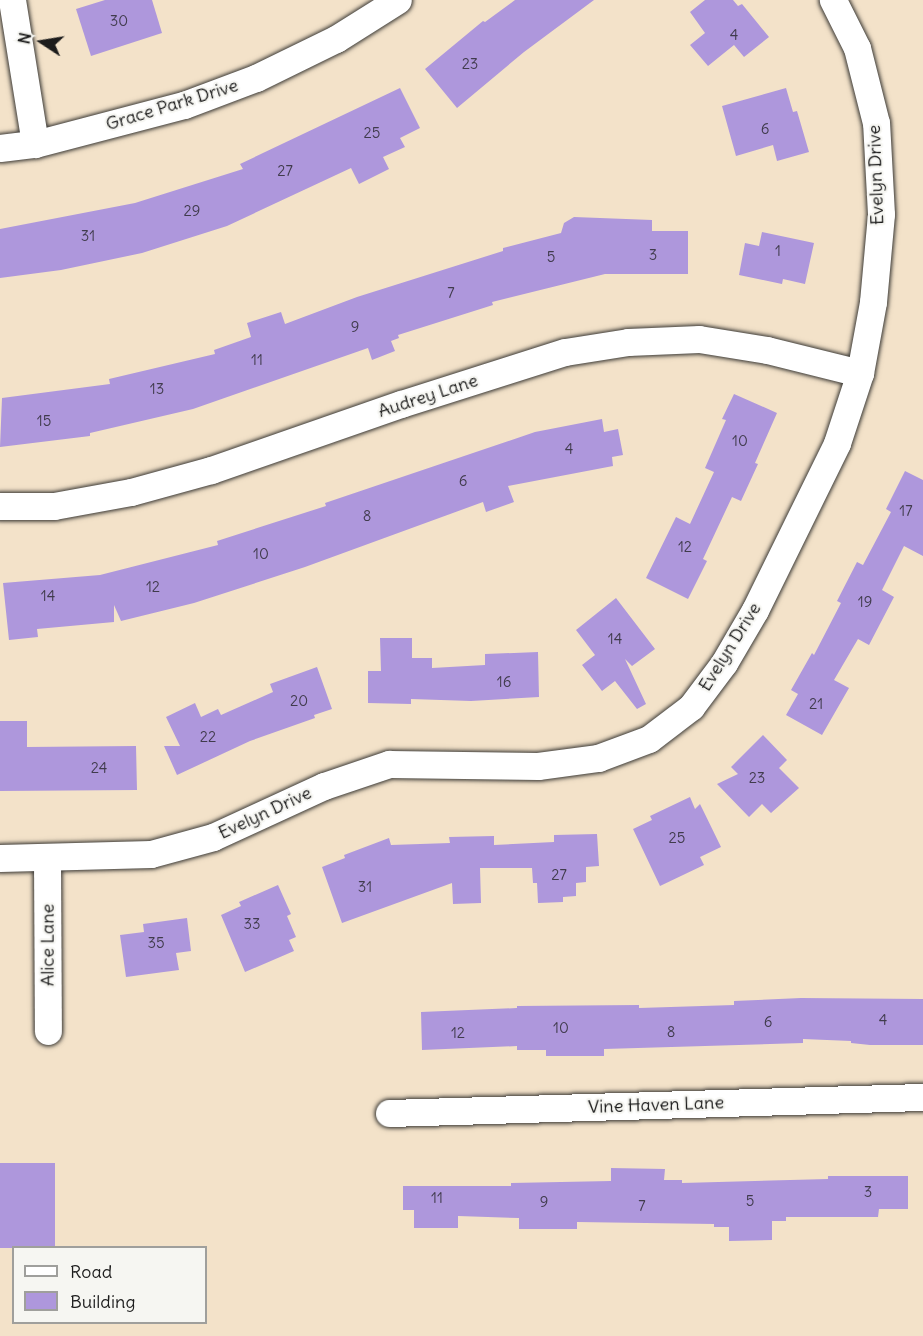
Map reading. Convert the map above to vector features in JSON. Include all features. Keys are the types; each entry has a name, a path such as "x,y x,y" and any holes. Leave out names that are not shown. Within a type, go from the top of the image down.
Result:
{"street":[{"path":"12,0 35,144"},
{"name":"Grace Park Drive","path":"0,148 35,144 184,105 256,78 336,39 398,0"},
{"name":"Evelyn Drive","path":"0,858 151,854 213,837 324,786 389,764 538,766 598,758 649,739 691,706 724,663 755,610 837,443 860,373 873,302 880,214 876,123 857,48 833,0"},
{"name":"Audrey Lane","path":"0,506 54,506 131,492 211,470 401,404 565,352 628,342 699,339 767,350 860,373"},
{"name":"Alice Lane","path":"47,858 48,1031"},
{"name":"Vine Haven Lane","path":"389,1113 923,1096"}],"building":[{"path":"105,0 152,0 162,33 91,56 76,9"},
{"path":"515,0 594,0 524,52 457,108 425,69 483,21 485,22"},
{"path":"705,0 733,0 738,6 742,4 769,37 744,57 734,45 708,66 690,45 705,33 690,12"},
{"path":"400,88 420,128 400,138 405,147 383,157 389,169 359,184 351,168 227,226 142,253 61,270 0,278 0,229 135,203 243,169 240,164"},
{"path":"786,88 793,112 797,111 809,152 777,161 773,145 736,156 722,106"},
{"path":"574,217 652,220 652,231 688,231 688,274 605,274 492,302 493,305 398,335 399,338 391,341 395,351 372,360 368,348 193,409 90,433 90,436 0,447 2,398 110,384 109,379 215,354 214,350 251,337 247,323 281,312 285,324 357,297 503,251 503,248 561,233 564,223"},
{"path":"762,232 814,243 805,284 783,279 782,284 739,275 745,243 759,246"},
{"path":"734,394 777,413 741,501 732,497 703,559 707,561 688,599 646,578 676,517 690,524 714,472 705,468 726,420 722,419"},
{"path":"602,419 604,432 618,429 623,455 612,457 613,466 508,486 514,502 486,512 483,502 305,567 194,603 121,621 114,605 114,622 37,629 38,637 9,640 3,583 100,575 218,545 217,541 326,506 325,503 535,432"},
{"path":"905,471 923,480 923,556 904,546 882,590 894,597 869,645 858,639 834,680 849,688 822,735 786,715 798,694 791,690 812,653 814,655 841,603 837,601 857,562 863,565 891,512 886,509"},
{"path":"616,598 655,649 632,666 625,659 646,704 637,709 615,681 602,691 582,665 595,655 576,630"},
{"path":"380,638 412,638 412,658 432,658 432,668 485,665 485,654 538,652 539,697 471,701 411,699 411,704 368,703 368,671 381,671"},
{"path":"317,667 332,709 314,715 315,718 250,741 177,775 164,746 180,746 166,717 195,703 201,717 218,709 221,715 273,692 270,684"},
{"path":"0,721 27,721 27,747 136,746 137,790 0,791"},
{"path":"763,735 787,760 779,768 799,788 771,813 762,804 749,817 717,784 738,774 731,767"},
{"path":"690,797 695,809 700,804 721,847 700,857 704,865 660,886 633,829 652,820 650,816"},
{"path":"597,834 599,866 586,867 586,882 576,883 576,896 563,897 563,902 538,903 537,883 533,883 532,868 480,868 481,903 453,904 452,883 342,923 322,867 345,858 344,855 389,838 391,845 450,843 449,837 494,836 494,845 554,842 554,835"},
{"path":"278,885 291,914 287,916 296,937 289,940 294,951 245,972 221,915 241,906 239,902"},
{"path":"187,918 191,951 176,953 179,970 126,977 120,935 144,932 143,924"},
{"path":"801,998 923,999 923,1045 870,1045 851,1043 851,1041 803,1039 803,1043 604,1049 604,1056 546,1056 546,1050 517,1050 517,1046 422,1050 421,1012 517,1008 517,1006 639,1005 639,1008 734,1005 734,1001"},
{"path":"0,1163 55,1163 55,1246 0,1248"},
{"path":"611,1168 665,1169 664,1180 682,1180 682,1183 828,1179 828,1176 908,1176 908,1209 879,1209 878,1217 786,1217 786,1221 772,1221 772,1240 729,1241 729,1227 714,1227 714,1224 577,1222 577,1229 519,1229 519,1218 458,1216 458,1228 414,1228 414,1210 403,1210 403,1186 511,1186 511,1183 611,1181"}]}
